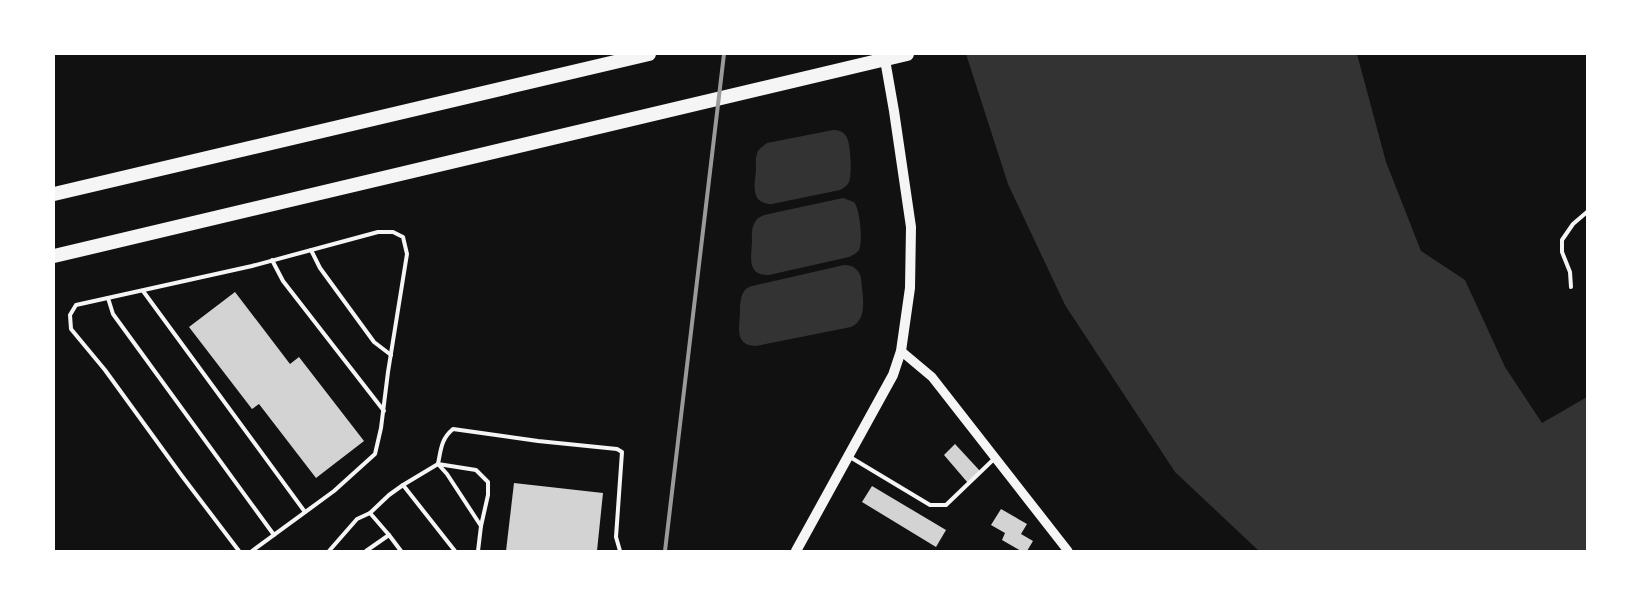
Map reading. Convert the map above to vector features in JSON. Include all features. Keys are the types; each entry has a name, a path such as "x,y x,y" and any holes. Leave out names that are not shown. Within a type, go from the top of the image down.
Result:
{"highway":[{"path":"54,194 649,54"},
{"path":"54,256 907,54"}],"main road":[{"path":"796,551 893,375 901,351 910,288 911,227 884,54"}],"street":[{"path":"901,351 932,377 1068,551"}],"lane":[{"path":"1571,287 1570,272 1562,252 1562,240 1573,224 1587,212"},
{"path":"239,551 105,370 71,329 70,315 76,305 272,260 378,232 393,232 403,237 407,254 384,410 375,454 334,491 252,551"},
{"path":"311,250 320,268 374,342 391,355"},
{"path":"272,260 283,281 384,410"},
{"path":"143,291 305,512"},
{"path":"108,298 113,314 274,535"},
{"path":"438,464 446,435 453,429 538,441 617,448 622,452 616,537 620,551"},
{"path":"848,456 930,504 942,506 946,505 995,458"},
{"path":"438,464 447,474 481,526"},
{"path":"329,551 357,519 370,513 389,495 438,464 476,470 488,482 488,495 478,551"},
{"path":"403,485 454,551"},
{"path":"370,513 401,551"},
{"path":"366,551 389,535"}],"shaded area":[{"path":"966,54 1357,54 1386,162 1421,251 1465,280 1505,367 1542,423 1587,397 1587,551 1259,551 1175,472 1065,305 1008,184"},
{"path":"833,130 843,133 848,139 851,173 846,186 840,190 772,204 760,201 757,198 755,193 756,156 761,148 767,143"},
{"path":"843,198 854,202 858,211 861,240 859,250 856,253 849,257 769,275 757,273 751,260 752,232 754,224 758,219 764,215"},
{"path":"844,265 855,268 861,278 863,306 857,323 851,327 756,346 744,343 741,340 739,330 740,303 742,295 747,288"}],"building":[{"path":"235,292 290,364 299,357 364,441 316,478 259,404 252,409 189,327"},
{"path":"955,444 980,471 968,483 944,455"},
{"path":"514,483 603,493 597,551 506,551"},
{"path":"872,486 946,530 936,547 862,502"},
{"path":"1001,509 1027,524 1021,534 1033,541 1027,551 1021,551 1002,540 1005,533 991,525"}],"railway":[{"path":"665,551 724,54"}]}
